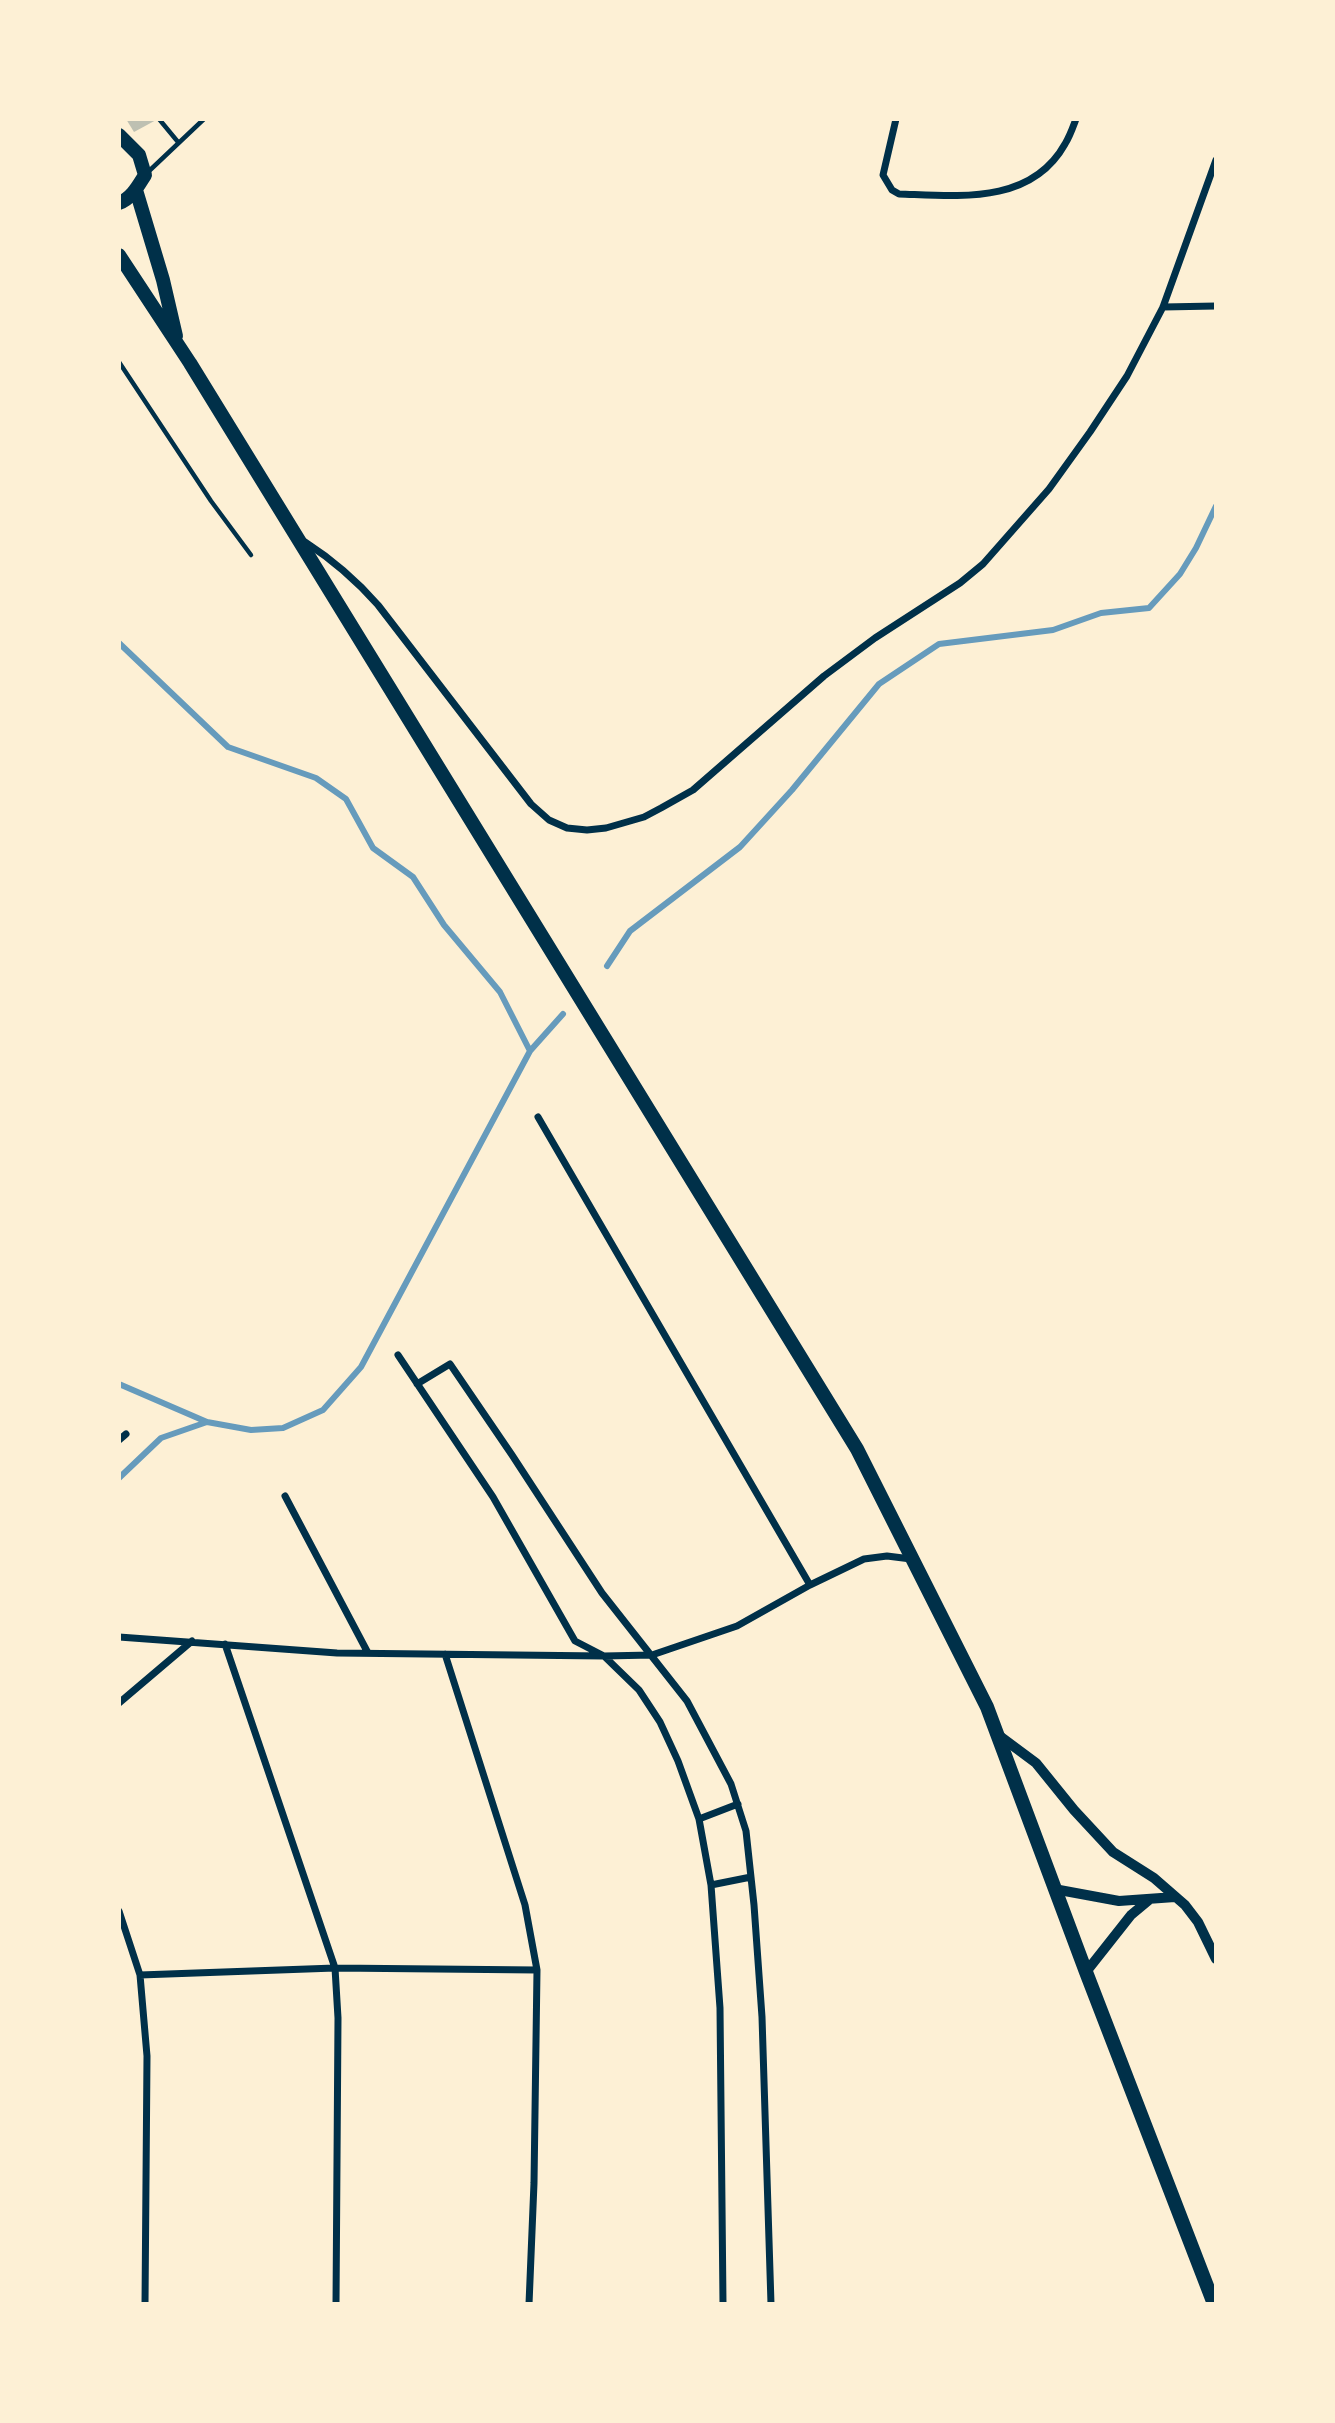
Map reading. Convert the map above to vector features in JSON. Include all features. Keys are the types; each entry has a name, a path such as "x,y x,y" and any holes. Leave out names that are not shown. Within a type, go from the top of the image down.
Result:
{"main road":[{"path":"119,135 139,155 145,175 136,190 119,203"},
{"path":"136,190 163,280 179,347"},
{"path":"119,255 298,538 857,1449 987,1707 1214,2304"}],"street":[{"path":"896,119 884,165 884,180 892,190 899,194 973,196 1005,190 1027,182 1049,164 1065,145 1076,119"},
{"path":"298,538 329,558 378,605 531,804 549,820 567,828 587,830 606,828 644,817 693,790 824,677 875,638 960,583 983,564 1049,489 1127,376 1163,307 1216,160"},
{"path":"1163,307 1216,306"},
{"path":"538,1117 810,1585"},
{"path":"398,1356 493,1497 575,1641 604,1657 639,1690 660,1722 678,1761 699,1819 711,1885 720,2008 723,2304"},
{"path":"417,1384 450,1364 602,1593 687,1701 732,1784 746,1830 762,2017 771,2304"},
{"path":"119,1440 126,1434"},
{"path":"285,1496 368,1653"},
{"path":"119,1636 337,1653 604,1657 652,1655 737,1626 810,1585 864,1559 887,1556 913,1559"},
{"path":"119,1703 193,1641"},
{"path":"225,1644 335,1968 338,2018 336,2304"},
{"path":"445,1654 525,1905 537,1970 534,2183 529,2304"},
{"path":"996,1733 1036,1763 1102,1842 1132,1866 1154,1878 1175,1897 1198,1922 1216,1959"},
{"path":"699,1819 738,1804"},
{"path":"711,1885 751,1877"},
{"path":"1054,1889 1119,1901 1175,1897"},
{"path":"1086,1972 1131,1915 1149,1900"},
{"path":"119,1911 139,1975 147,2056 145,2304"},
{"path":"139,1975 335,1968 537,1970"}],"lane":[{"path":"159,119 178,142"},
{"path":"145,175 204,119"},
{"path":"119,362 211,501 251,555"}],"building":[{"path":"126,119 158,119 134,132"}],"waterway":[{"path":"607,966 630,931 740,847 792,790 879,684 939,644 1053,630 1101,613 1149,608 1180,574 1216,506"},
{"path":"119,643 228,747 316,778 346,799 373,848 413,877 444,925 500,992 530,1051"},
{"path":"119,1478 161,1438 207,1422 251,1430 283,1428 323,1410 361,1367 530,1051 563,1014"},
{"path":"119,1384 207,1422"}]}
